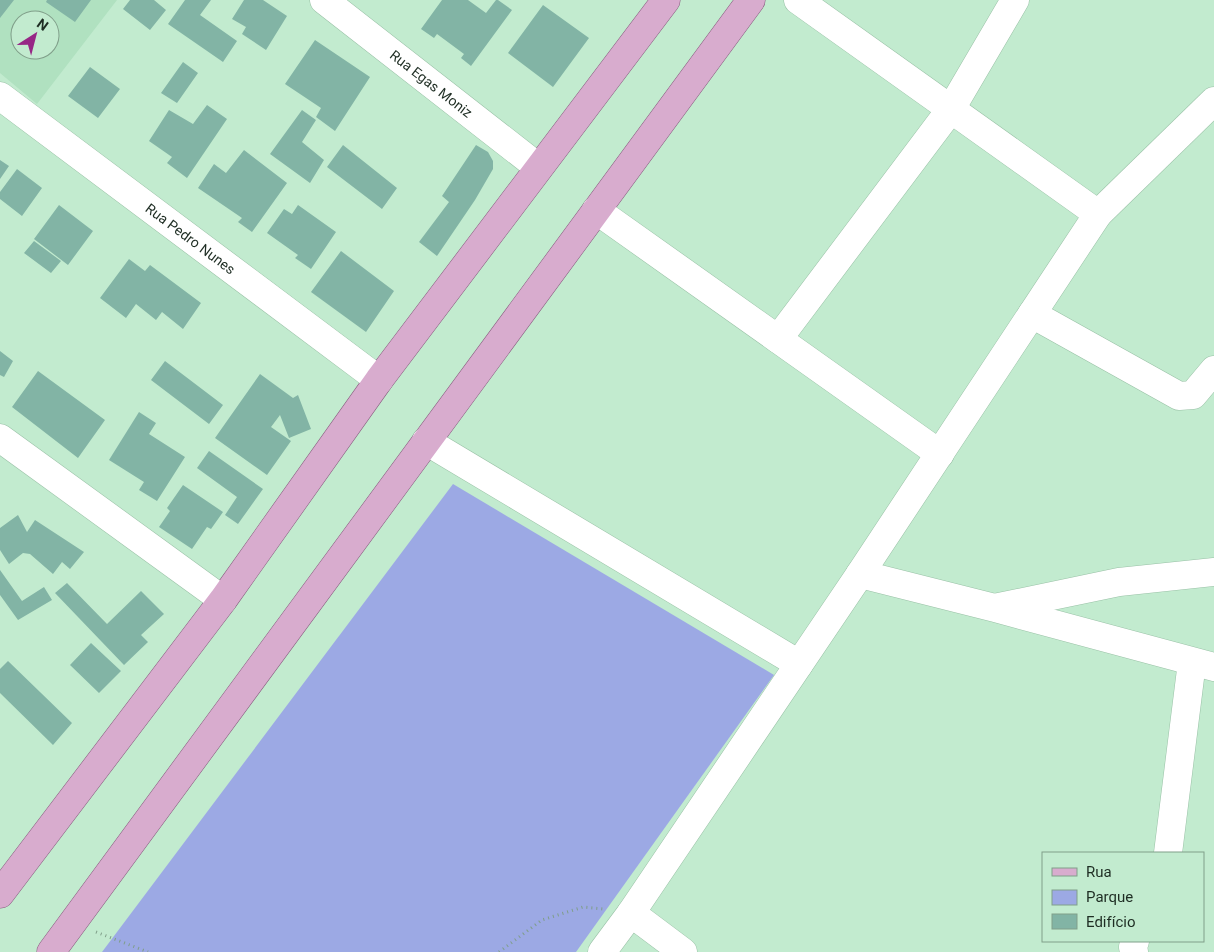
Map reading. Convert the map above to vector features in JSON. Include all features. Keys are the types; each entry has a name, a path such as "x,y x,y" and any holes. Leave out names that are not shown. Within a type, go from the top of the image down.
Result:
{"main road":[{"path":"0,894 223,600 379,380 666,0"},
{"path":"51,952 751,0"}],"street":[{"name":"Rua Egas Moniz","path":"324,0 538,167"},
{"path":"798,0 1098,214"},
{"path":"778,339 951,108 1015,0"},
{"name":"Rua Pedro Nunes","path":"0,96 379,380"},
{"path":"602,952 631,913 860,574 1098,214 1214,102"},
{"path":"596,210 940,454"},
{"path":"1032,314 1179,396 1193,394 1214,370"},
{"path":"426,441 799,664"},
{"path":"6,451 223,600"},
{"path":"995,608 1119,582 1214,572"},
{"path":"860,574 995,608 1203,665 1168,852"},
{"path":"631,913 683,952"}],"path":[{"path":"499,952 542,920 583,907 631,913"},
{"path":"72,923 148,952"}],"shaded area":[{"path":"0,0 117,0 37,104 0,73"}],"green space":[{"path":"453,484 774,675 576,952 102,952"}],"building":[{"path":"0,0 14,0 0,18"},
{"path":"47,0 91,0 75,22 46,2"},
{"path":"130,0 154,0 166,10 150,30 123,9"},
{"path":"185,0 211,0 200,15 237,41 223,62 168,24"},
{"path":"244,0 263,0 287,16 266,50 242,34 246,27 232,19"},
{"path":"442,0 468,0 486,13 498,0 512,10 471,66 461,58 464,54 437,34 434,38 421,29"},
{"path":"543,5 589,38 553,87 508,53"},
{"path":"315,40 370,77 335,131 316,117 321,108 285,84"},
{"path":"183,62 198,73 177,103 161,93"},
{"path":"90,67 120,89 98,118 68,96"},
{"path":"207,105 227,119 187,178 167,163 172,157 149,141 169,110 193,124"},
{"path":"302,110 316,120 302,142 324,160 310,183 270,154"},
{"path":"343,145 397,188 382,209 327,167"},
{"path":"476,145 488,152 493,161 493,169 475,200 437,256 419,242 449,202 442,196"},
{"path":"244,150 287,183 252,232 238,222 242,218 198,188 214,164 226,173"},
{"path":"0,160 9,166 0,179"},
{"path":"17,169 42,188 22,216 0,199 0,192"},
{"path":"59,205 93,231 68,265 34,239"},
{"path":"298,205 336,232 311,269 295,258 298,255 267,233 284,209 292,214"},
{"path":"34,241 61,261 51,273 24,253"},
{"path":"341,251 394,291 366,332 311,292"},
{"path":"129,259 145,271 150,265 201,303 183,329 162,312 156,320 136,304 126,318 100,298"},
{"path":"0,351 13,361 4,377 0,375"},
{"path":"165,361 223,405 209,424 151,380"},
{"path":"38,371 105,420 78,458 12,407"},
{"path":"260,374 293,398 298,395 311,429 289,438 280,415 271,427 291,441 267,475 215,438"},
{"path":"139,412 156,423 149,434 185,457 157,501 139,490 144,482 109,460"},
{"path":"209,451 263,489 238,524 225,515 237,497 197,468"},
{"path":"183,485 223,512 211,529 207,527 192,549 159,527 170,511 167,508"},
{"path":"18,515 27,532 35,520 84,552 70,569 62,562 53,574 30,554 23,553 9,564 0,550 0,528"},
{"path":"0,570 22,601 44,587 52,600 18,620 0,595"},
{"path":"67,583 107,624 141,591 164,614 141,635 148,642 124,665 55,593"},
{"path":"91,643 121,671 99,693 70,665"},
{"path":"8,661 72,723 53,745 0,693 0,669"}]}
